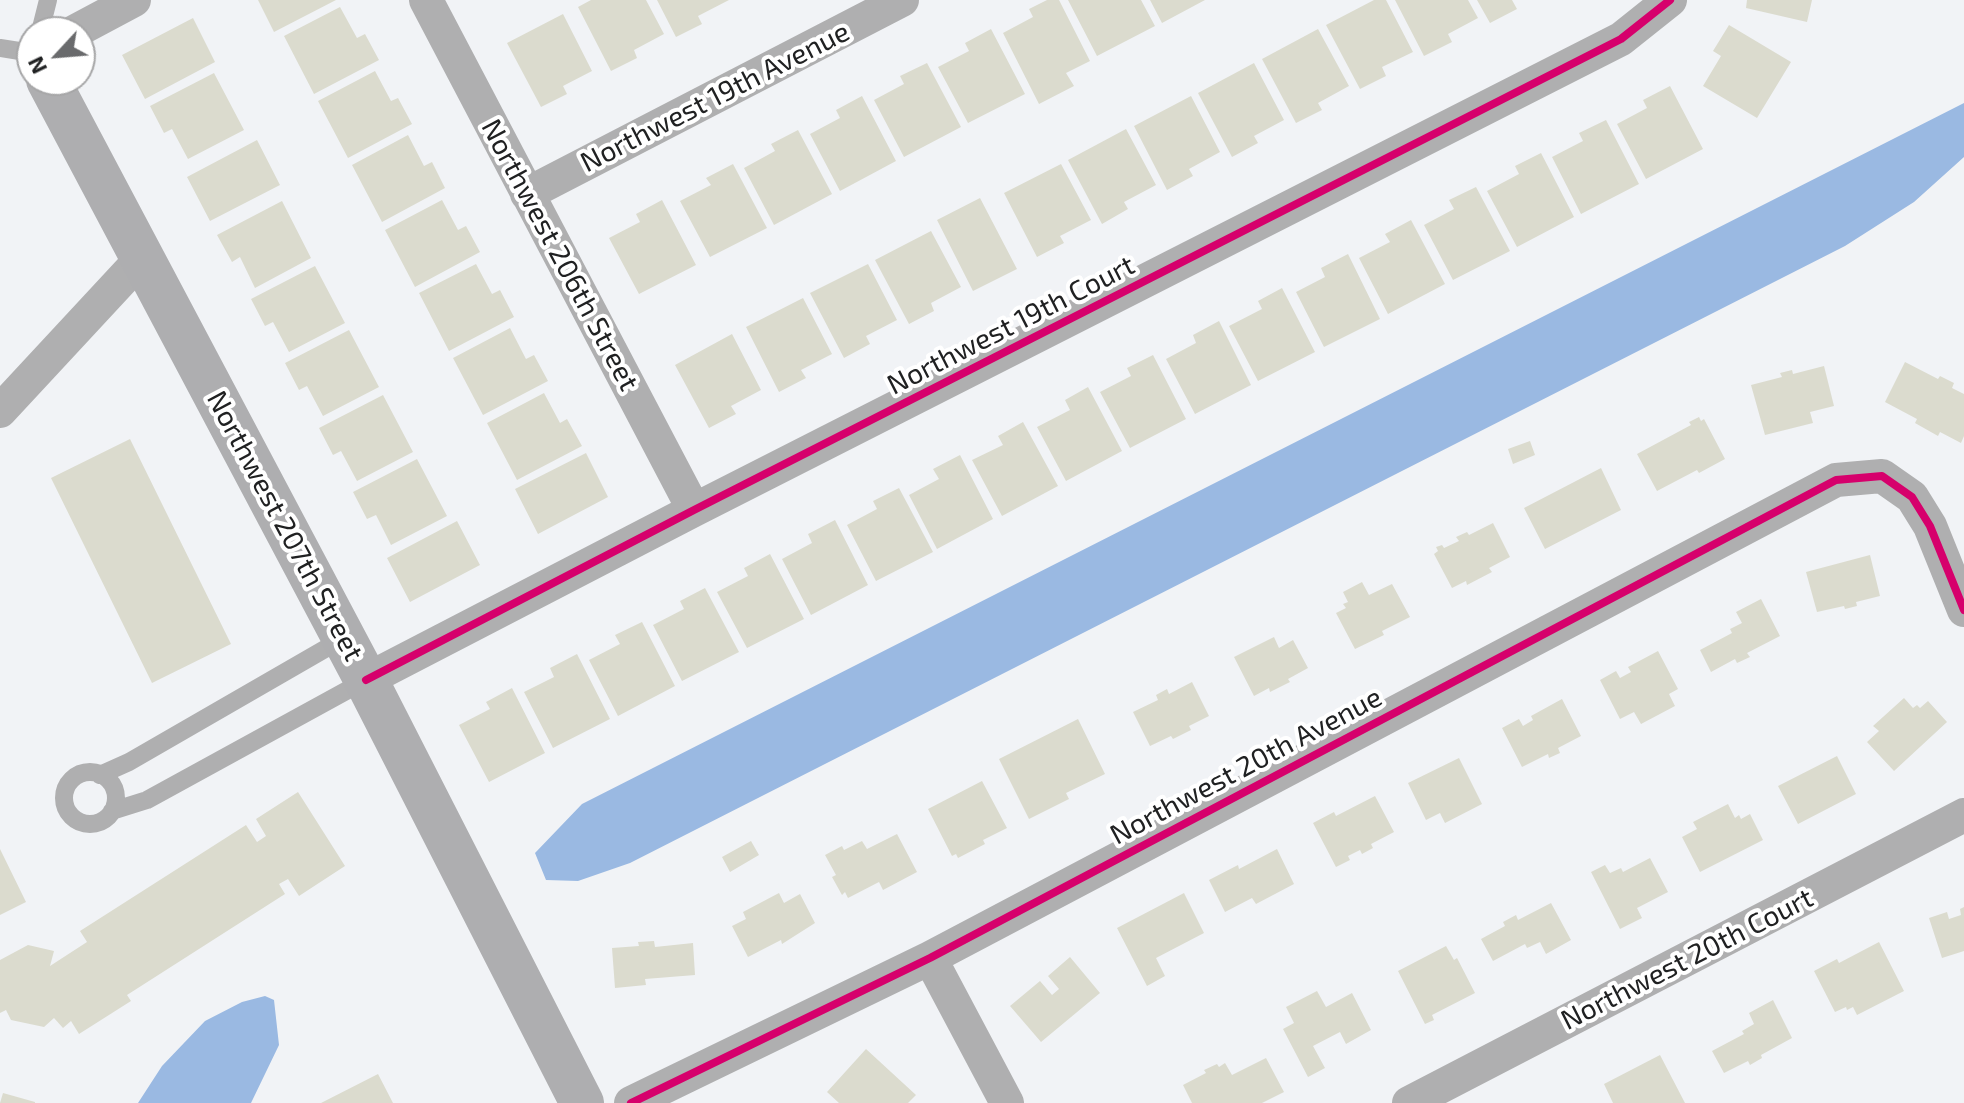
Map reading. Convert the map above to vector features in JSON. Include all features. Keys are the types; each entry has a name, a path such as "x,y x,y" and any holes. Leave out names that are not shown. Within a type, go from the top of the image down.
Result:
{"street":[{"path":"96,20 134,0"},
{"name":"Northwest 206th Street","path":"426,0 694,510"},
{"name":"Northwest 19th Avenue","path":"527,194 902,0"},
{"name":"Northwest 19th Court","path":"366,680 1621,39 1670,1"},
{"name":"Northwest 207th Street","path":"56,96 366,680 574,1097"},
{"path":"0,411 142,258"},
{"name":"Northwest 20th Avenue","path":"631,1103 930,958 1836,480 1882,476 1912,497 1924,516 1964,610"},
{"name":"Northwest 20th Court","path":"1409,1103 1964,815"},
{"path":"930,958 1007,1103"}],"lane":[{"path":"100,775 129,762 344,638"},
{"path":"112,811 115,803 113,786 100,775 93,772 76,776 65,788 65,805 74,819 90,824 99,822 112,811 147,800 366,680"}],"water":[{"path":"1964,103 1964,157 1914,202 1845,246 630,863 578,881 546,880 535,853 582,804"},
{"path":"265,996 274,1000 279,1045 251,1103 138,1103 162,1066 205,1021 242,1002"}],"building":[{"path":"258,0 336,0 274,32"},
{"path":"591,0 646,0 664,34 634,50 637,58 611,71 578,7"},
{"path":"657,0 729,0 698,16 702,24 676,37"},
{"path":"1047,0 1059,0 1090,61 1066,73 1074,86 1039,104 1003,33 1033,17 1029,9"},
{"path":"1068,0 1141,0 1155,26 1097,56"},
{"path":"1150,0 1205,0 1162,23"},
{"path":"1374,0 1386,0 1413,52 1382,67 1386,76 1360,89 1326,25"},
{"path":"1395,0 1468,0 1478,18 1448,34 1452,42 1424,56"},
{"path":"1477,0 1512,0 1517,9 1490,23"},
{"path":"1747,0 1812,0 1807,22 1746,8"},
{"path":"340,7 357,38 365,34 379,60 314,94 284,36"},
{"path":"563,14 592,71 563,86 567,94 541,107 507,43"},
{"path":"193,18 215,62 145,99 122,55"},
{"path":"1729,25 1791,62 1757,118 1703,86 1721,56 1713,51"},
{"path":"991,29 1025,94 968,123 938,67 969,51 965,43"},
{"path":"1318,29 1349,86 1318,103 1322,110 1296,123 1262,59"},
{"path":"927,63 961,127 904,157 874,100 904,84 900,76"},
{"path":"1254,63 1284,120 1254,136 1258,143 1232,157 1198,93"},
{"path":"375,71 391,101 398,98 412,124 348,158 318,101"},
{"path":"214,73 244,130 188,159 172,129 164,133 150,106"},
{"path":"1670,86 1703,149 1646,179 1617,124 1647,108 1643,100"},
{"path":"862,96 896,161 840,191 810,134 840,118 836,110"},
{"path":"1191,96 1220,152 1189,169 1193,176 1167,190 1134,126"},
{"path":"1606,120 1639,184 1581,214 1552,157 1583,141 1579,133"},
{"path":"1126,129 1156,185 1124,202 1128,209 1102,224 1068,160"},
{"path":"798,130 832,194 774,225 744,168 775,151 771,144"},
{"path":"408,135 424,166 432,162 445,188 382,222 352,165"},
{"path":"257,140 280,185 210,221 187,177"},
{"path":"1541,153 1574,217 1517,247 1487,191 1519,174 1515,166"},
{"path":"733,164 767,228 710,257 680,201 711,185 706,178"},
{"path":"1061,164 1091,220 1060,236 1064,243 1037,257 1004,193"},
{"path":"1476,187 1510,251 1453,280 1424,225 1454,209 1449,200"},
{"path":"980,198 1017,269 973,291 937,220"},
{"path":"442,200 458,230 466,226 480,252 415,287 385,230"},
{"path":"662,200 696,265 639,294 609,238 640,222 636,214"},
{"path":"282,201 311,258 255,288 240,257 232,262 217,235"},
{"path":"1411,220 1445,284 1388,314 1359,258 1390,242 1385,234"},
{"path":"931,231 961,287 931,303 934,311 909,324 875,260"},
{"path":"1348,254 1380,319 1324,347 1296,292 1325,277 1321,268"},
{"path":"476,264 492,294 500,290 514,317 449,351 419,293"},
{"path":"868,264 897,320 866,336 870,344 844,358 810,293"},
{"path":"315,266 345,323 289,352 273,322 265,326 251,299"},
{"path":"1282,288 1315,352 1258,381 1229,326 1262,309 1258,301"},
{"path":"803,298 832,354 801,370 806,378 779,392 746,327"},
{"path":"1219,321 1251,385 1195,414 1166,359 1196,343 1193,335"},
{"path":"510,328 526,359 534,355 548,381 483,415 453,358"},
{"path":"349,330 379,387 323,416 307,386 299,390 285,363"},
{"path":"732,334 761,390 731,406 736,414 709,428 675,365"},
{"path":"1153,355 1186,419 1130,448 1100,392 1131,376 1127,368"},
{"path":"1905,362 1938,379 1940,376 1954,383 1952,388 1964,394 1964,436 1961,443 1940,432 1938,436 1915,423 1917,419 1885,402"},
{"path":"1824,366 1834,406 1810,412 1813,423 1765,435 1751,385 1782,377 1780,373 1792,370 1793,374"},
{"path":"1088,387 1122,451 1066,481 1037,427 1070,410 1065,400"},
{"path":"544,393 560,423 567,419 582,446 517,480 487,423"},
{"path":"383,395 413,452 357,481 341,451 333,455 319,428"},
{"path":"1699,417 1701,421 1704,419 1725,459 1657,491 1637,454 1691,425 1689,422"},
{"path":"1023,422 1058,486 1002,516 972,460 1003,445 998,436"},
{"path":"130,439 231,644 152,683 51,478"},
{"path":"1530,441 1535,455 1513,464 1508,449"},
{"path":"586,453 608,497 538,534 515,489"},
{"path":"960,455 993,519 937,549 909,495 939,479 933,469"},
{"path":"417,459 447,516 391,545 376,515 367,519 353,492"},
{"path":"1601,468 1621,510 1545,549 1524,508"},
{"path":"899,488 933,552 876,581 847,525 877,509 873,501"},
{"path":"835,520 868,585 811,615 782,559 812,543 808,534"},
{"path":"457,521 480,565 410,602 387,558"},
{"path":"1493,523 1510,557 1489,568 1492,572 1467,585 1466,581 1452,588 1434,554 1438,551 1436,547 1442,545 1444,548 1459,541 1456,537 1467,532 1469,535"},
{"path":"770,554 804,619 747,648 717,592 748,576 744,568"},
{"path":"1870,555 1880,596 1856,602 1857,606 1817,612 1806,572"},
{"path":"1362,582 1369,595 1392,584 1410,617 1382,631 1384,635 1355,649 1336,613 1346,608 1343,604 1348,602 1343,592"},
{"path":"705,588 739,652 682,681 653,625 684,609 680,601"},
{"path":"1761,599 1780,636 1747,653 1750,657 1737,663 1735,659 1711,672 1700,650 1732,633 1730,629 1742,623 1736,612"},
{"path":"642,622 675,686 618,716 589,660 620,644 615,635"},
{"path":"1274,637 1279,648 1293,640 1308,668 1288,679 1290,682 1254,696 1234,657"},
{"path":"1658,651 1678,689 1669,694 1675,706 1641,724 1634,712 1620,719 1600,680 1616,671 1620,678 1631,672 1628,667"},
{"path":"577,654 610,719 553,748 524,692 554,677 550,668"},
{"path":"1192,682 1209,716 1189,726 1191,730 1150,746 1133,712 1158,700 1156,695 1167,689 1169,694"},
{"path":"512,688 545,753 489,782 459,725 490,709 486,702"},
{"path":"1904,698 1913,708 1917,705 1920,708 1928,701 1947,722 1894,771 1867,742 1879,731 1873,726"},
{"path":"1562,699 1581,736 1558,748 1560,753 1549,758 1548,754 1522,767 1502,728 1519,719 1523,726 1533,720 1531,716"},
{"path":"1078,719 1105,774 1066,793 1069,799 1029,819 999,759"},
{"path":"1837,756 1856,794 1798,824 1778,786"},
{"path":"1459,758 1482,804 1445,823 1440,813 1426,820 1408,783"},
{"path":"982,781 1007,828 958,858 956,854 952,856 928,809"},
{"path":"298,792 345,866 299,896 288,879 279,884 285,894 127,995 131,1001 79,1034 71,1021 63,1028 54,1018 44,1027 11,1020 6,1010 0,1013 0,960 28,945 54,951 50,966 87,942 80,931 246,825 257,842 266,836 256,819"},
{"path":"1375,796 1394,832 1371,844 1373,848 1362,854 1360,850 1348,856 1350,860 1336,867 1313,823 1334,812 1336,816"},
{"path":"1728,804 1735,818 1739,815 1741,819 1750,814 1763,840 1700,872 1682,837 1697,829 1693,822"},
{"path":"897,834 917,872 883,890 879,882 848,898 845,892 842,895 825,855 842,846 844,850 862,841 867,849"},
{"path":"751,841 759,855 730,872 722,857"},
{"path":"0,849 26,902 0,915"},
{"path":"1277,849 1294,884 1256,904 1252,898 1225,912 1209,880 1238,865 1239,869"},
{"path":"1650,858 1668,892 1637,908 1642,918 1620,929 1591,872 1605,865 1610,873 1621,868 1623,872"},
{"path":"779,893 784,903 800,894 815,923 782,944 781,940 748,957 732,926 746,919 743,912"},
{"path":"1184,893 1204,933 1156,958 1165,976 1147,986 1117,928"},
{"path":"1551,903 1571,940 1546,954 1540,942 1527,948 1525,944 1493,961 1481,939 1505,926 1503,922 1516,915 1518,920"},
{"path":"1964,907 1964,951 1942,958 1929,918 1947,912 1949,919 1961,915 1960,909"},
{"path":"654,941 655,947 693,943 695,975 645,979 646,985 615,988 612,948 639,946 638,942"},
{"path":"1879,942 1904,991 1857,1015 1853,1007 1835,1012 1814,971 1837,959 1839,963"},
{"path":"1446,946 1454,960 1457,958 1475,993 1432,1015 1434,1020 1425,1024 1398,971"},
{"path":"1070,957 1100,993 1041,1042 1010,1006 1040,981 1052,995 1059,989 1048,976"},
{"path":"1317,991 1326,1007 1352,993 1371,1030 1346,1044 1340,1032 1313,1046 1325,1068 1308,1077 1283,1029 1294,1023 1286,1007"},
{"path":"1773,1000 1792,1038 1761,1055 1762,1058 1750,1065 1748,1061 1724,1073 1712,1051 1744,1034 1742,1031 1754,1024 1749,1013"},
{"path":"866,1049 916,1095 908,1103 839,1103 827,1092"},
{"path":"1660,1055 1685,1103 1613,1103 1604,1084"},
{"path":"1266,1058 1284,1092 1262,1103 1192,1103 1183,1085 1217,1064 1219,1067 1225,1063 1232,1075"},
{"path":"378,1074 393,1103 321,1103"},
{"path":"3,1093 35,1102 35,1103 0,1103"}],"cycle path":[{"path":"366,680 1621,39 1670,0"},
{"path":"631,1103 930,958 1836,480 1882,476 1912,497 1930,526 1964,610"}]}
